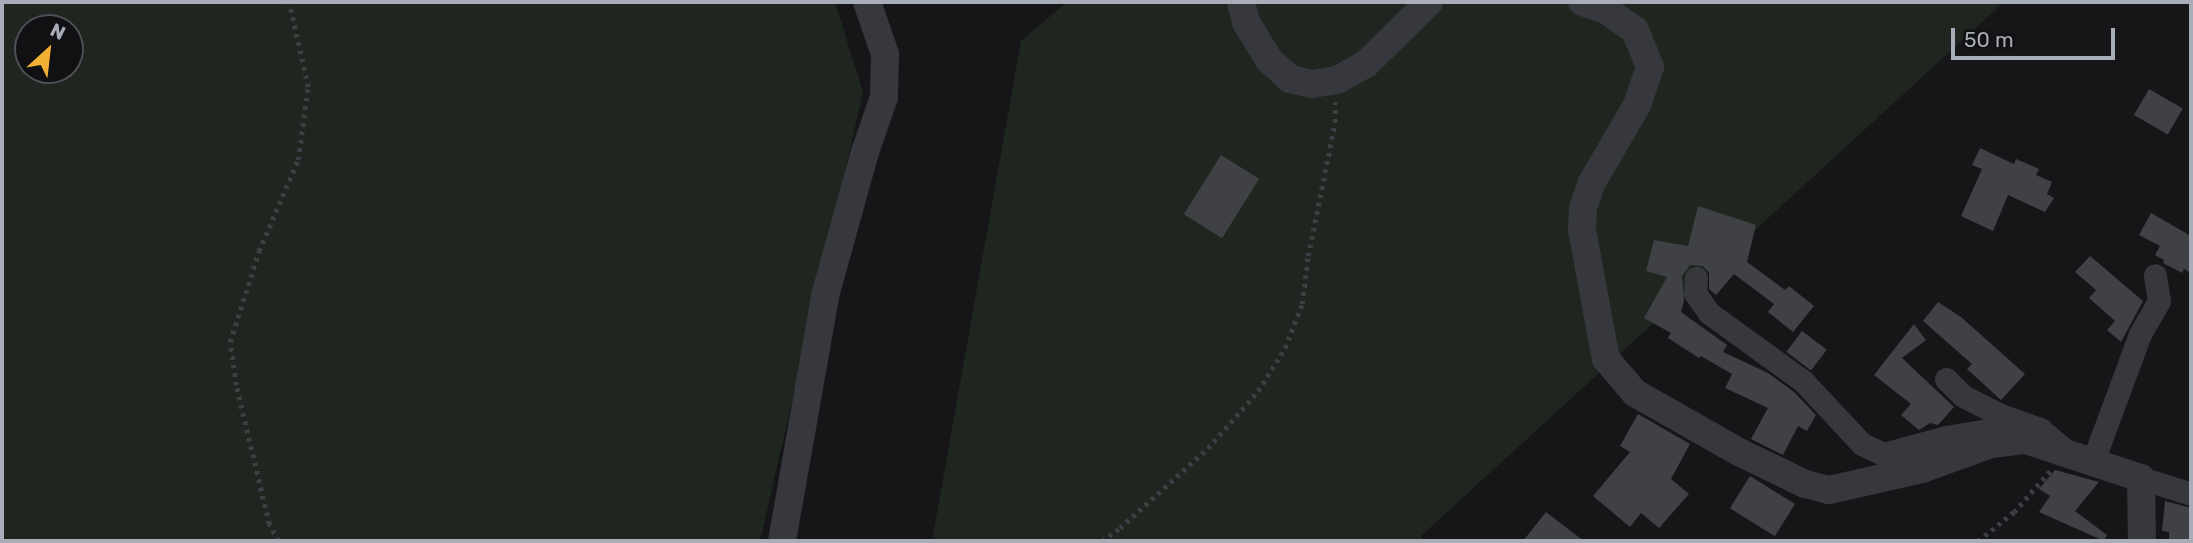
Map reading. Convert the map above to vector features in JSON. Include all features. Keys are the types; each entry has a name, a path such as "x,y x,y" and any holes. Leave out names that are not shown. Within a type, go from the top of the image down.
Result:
{"street":[{"path":"782,541 825,296 865,152 884,97 885,54 867,2"},
{"path":"1241,2 1246,22 1269,60 1290,79 1312,84 1337,80 1366,64 1429,2"},
{"path":"1582,2 1606,10 1635,30 1650,67 1637,105 1591,184 1583,208 1582,230 1606,359 1635,393 1739,452 1805,484 1829,491 1922,469 1991,443 2022,440 2191,494"},
{"path":"2075,455 2158,301 2155,275"},
{"path":"1696,278 1695,293 1709,313 1803,381 1862,444 1883,454 1946,437 2005,427 2022,440"},
{"path":"1946,379 1964,396 1997,414 2040,429 2075,455"},
{"path":"2141,478 2141,541"}],"path":[{"path":"278,541 269,524 236,385 230,342 259,251 298,160 308,86 289,2"},
{"path":"1102,541 1208,448 1258,391 1285,348 1302,304 1308,256 1335,122 1337,80"},
{"path":"1978,541 2014,512 2075,455"}],"shaded area":[{"path":"2,2 835,2 863,92 760,541 2,541"},
{"path":"1067,2 2004,2 1421,536 1424,541 932,541 1021,41"}],"building":[{"path":"2149,89 2183,108 2168,134 2134,115"},
{"path":"1980,148 2014,164 2016,159 2039,169 2036,175 2052,182 2047,194 2054,198 2045,212 2008,195 1993,231 1961,216 1982,169 1972,165"},
{"path":"1221,155 1259,179 1222,238 1184,214"},
{"path":"1698,206 1756,225 1747,262 1785,290 1789,286 1814,306 1793,332 1768,312 1774,304 1734,274 1716,295 1709,289 1709,272 1703,266 1690,265 1682,276 1684,301 1681,312 1727,345 1723,352 1768,373 1794,392 1816,415 1807,431 1798,426 1783,455 1751,439 1768,408 1725,388 1732,374 1701,356 1699,358 1668,338 1671,333 1644,318 1667,277 1646,271 1654,240 1688,246"},
{"path":"2151,213 2191,236 2191,273 2184,269 2182,273 2163,263 2164,260 2155,255 2160,246 2139,235"},
{"path":"2090,256 2143,301 2121,342 2107,330 2115,321 2089,298 2096,290 2075,272"},
{"path":"1938,302 1961,317 2025,374 2001,400 1967,369 1972,364 1923,321"},
{"path":"1914,324 1926,340 1902,358 1954,407 1938,425 1930,423 1919,430 1901,415 1911,404 1874,375"},
{"path":"1802,331 1827,350 1811,370 1786,352"},
{"path":"1638,414 1690,444 1671,479 1689,494 1659,528 1641,513 1630,527 1593,496 1630,452 1620,446"},
{"path":"2055,470 2099,482 2075,511 2107,535 2104,541 2039,512 2050,496 2039,489"},
{"path":"1750,476 1795,504 1775,536 1730,508"},
{"path":"2165,501 2191,508 2191,541 2169,539 2169,532 2162,531"},
{"path":"1546,512 1584,541 1523,541"}]}
